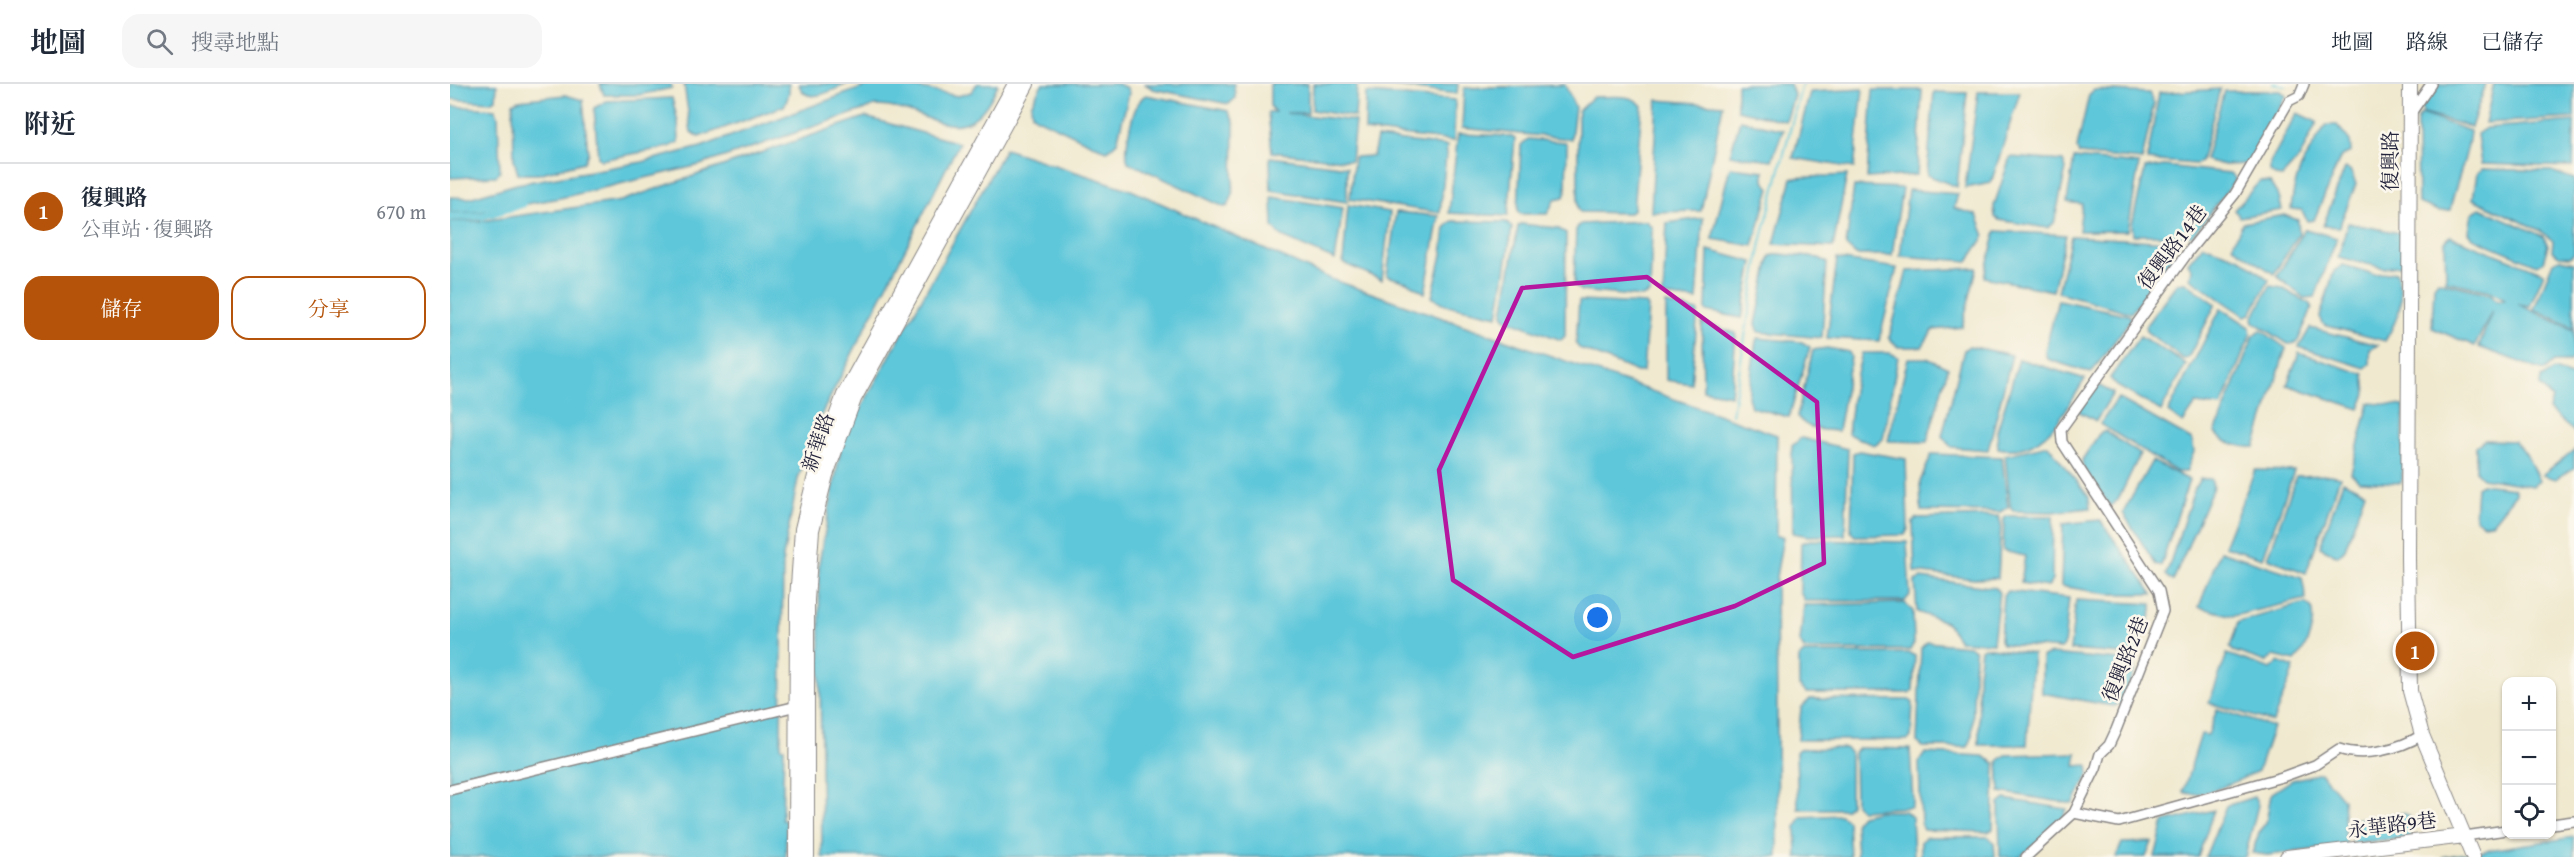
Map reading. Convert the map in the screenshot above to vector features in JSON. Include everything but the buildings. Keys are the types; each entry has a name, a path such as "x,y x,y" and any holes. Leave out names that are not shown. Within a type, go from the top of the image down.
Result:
{"street":[{"name":"新華路","path":"807,857 797,600 802,529 816,472 844,395 1015,84"},
{"name":"新華路","path":"796,857 801,705 812,530 826,475 854,399 1027,84"},
{"name":"復興路14巷","path":"2061,429 2189,251 2235,194 2289,101 2299,96 2304,84"},
{"name":"復興路","path":"2410,84 2408,558 2410,691 2422,735 2473,857"},
{"path":"2409,115 2431,84"},
{"name":"復興路2巷","path":"2026,857 2074,813 2090,783 2100,753 2109,745 2116,730 2163,611 2159,591 2062,442 2061,429"},
{"path":"450,790 801,705"},
{"path":"2074,813 2119,822 2282,777 2315,765 2339,749 2363,754 2411,742 2422,735"},
{"path":"2556,823 2574,820"},
{"path":"2465,838 2502,831"},
{"name":"永華路9巷","path":"2287,857 2465,838"}],"highlighted area":[{"path":"1647,277 1817,402 1824,563 1735,606 1573,657 1453,580 1439,470 1522,288"}],"water":[{"path":"450,84 497,84 496,99 490,102 450,99"},
{"path":"600,84 671,84 672,88 639,95 604,95"},
{"path":"684,84 789,84 789,90 784,106 699,137 691,132"},
{"path":"799,84 847,84 827,93 813,96 802,91"},
{"path":"872,84 897,84 958,96 971,92 977,84 998,84 985,107 972,120 958,124 944,123 894,108 875,106 700,165 560,198 481,212 450,213 450,197 469,198 517,184 642,162 701,147"},
{"path":"1042,84 1118,84 1127,88 1129,93 1117,142 1107,151 1035,117 1032,114 1031,105"},
{"path":"1145,84 1234,84 1235,98 1229,104 1153,89"},
{"path":"1270,84 1308,84 1308,113 1286,113 1355,121 1351,161 1272,152 1268,112 1275,112 1270,106"},
{"path":"1313,84 1357,84 1355,117 1312,110"},
{"path":"1374,84 1458,84 1457,94"},
{"path":"1737,84 1790,84 1794,95 1786,121 1737,110"},
{"path":"2435,84 2486,84 2471,127 2424,114 2421,108"},
{"path":"2494,84 2574,84 2574,118 2485,123"},
{"path":"1565,85 1575,107 1571,139 1462,128 1464,88"},
{"path":"1863,89 1854,168 1793,158 1810,92"},
{"path":"2220,89 2201,162 2196,164 2147,160 2159,93"},
{"path":"1873,90 1922,90 1917,175 1867,178"},
{"path":"2094,90 2149,93 2154,103 2142,160 2079,154 2077,148 2089,95"},
{"path":"2224,91 2281,91 2286,96 2249,164 2224,165 2205,160"},
{"path":"1934,92 1967,93 1957,187 1927,175"},
{"path":"1978,92 2020,92 1991,183 1965,188"},
{"path":"1366,93 1455,100 1454,141 1365,131"},
{"path":"565,95 583,100 588,153 584,162 538,174 518,174 514,160 513,103 519,100"},
{"path":"1146,95 1228,111 1234,122 1233,194 1228,206 1224,207 1128,162 1127,147 1130,126 1137,106"},
{"path":"1593,97 1626,97 1642,106 1633,210 1630,213 1580,212 1578,208 1578,111"},
{"path":"672,98 678,122 679,142 669,147 601,160 598,157 594,108 607,101"},
{"path":"1657,100 1723,105 1701,211 1651,212"},
{"path":"450,106 495,109 498,116 500,172 496,176 450,178"},
{"path":"2297,113 2317,122 2300,157 2282,177 2275,176 2270,172 2270,163"},
{"path":"2421,114 2470,131 2467,151 2450,210 2439,211 2418,203 2417,120"},
{"path":"865,117 959,143 807,443 810,444 798,479 783,557 781,747 784,748 782,820 786,821 786,857 450,857 450,221 481,221 621,201"},
{"path":"1740,120 1783,130 1772,160 1730,155"},
{"path":"2574,121 2573,167 2481,164 2477,134 2486,128"},
{"path":"2326,125 2337,125 2350,141 2351,152 2341,156 2314,220 2307,221 2302,210 2291,209 2295,184 2302,164"},
{"path":"1458,134 1511,136 1515,139 1508,216 1449,213"},
{"path":"1377,138 1447,146 1440,213 1350,199 1354,157 1373,156"},
{"path":"1528,139 1565,142 1567,145 1566,191 1564,197 1555,199 1547,214 1520,214 1518,211 1521,145"},
{"path":"1005,149 1131,190 1331,279 1777,435 1776,536 1783,537 1776,577 1778,857 822,857 819,563 842,442"},
{"path":"1270,157 1347,167 1347,202 1271,190"},
{"path":"2010,157 2063,161 2066,169 2054,223 2047,228 1999,220 1995,217 1994,206"},
{"path":"2074,158 2139,164 2128,231 2079,231 2082,204 2067,202"},
{"path":"2164,166 2230,173 2236,179 2193,235 2133,235 2132,224 2145,169"},
{"path":"1730,167 1764,171 1764,181 1770,188 1753,246 1712,239"},
{"path":"2345,168 2350,170 2356,184 2339,227 2323,226"},
{"path":"2482,169 2551,171 2574,179 2574,253 2570,257 2559,256 2552,251 2553,241 2539,230 2473,199 2477,173"},
{"path":"1847,175 1833,247 1774,244 1792,178"},
{"path":"2260,181 2270,183 2279,197 2282,210 2240,217 2234,210"},
{"path":"1854,186 1902,188 1892,255 1856,255 1846,246"},
{"path":"1908,190 1958,194 1954,208 1977,215 1985,236 1968,261 1900,256"},
{"path":"1272,197 1343,208 1335,260 1282,237 1273,227"},
{"path":"1348,205 1390,212 1382,280 1343,263"},
{"path":"2480,208 2543,236 2548,245 2543,262 2537,265 2473,238 2469,232 2472,213"},
{"path":"1396,212 1439,216 1425,293 1407,282 1387,276"},
{"path":"2284,215 2298,220 2299,234 2274,274 2232,246 2243,223"},
{"path":"1703,218 1697,300 1663,296 1667,223"},
{"path":"1452,221 1507,222 1512,228 1498,316 1447,305 1432,297 1442,255 1445,228"},
{"path":"1646,221 1652,228 1650,293 1642,297 1581,291 1574,284 1576,229 1581,224"},
{"path":"2348,223 2399,233 2403,239 2403,265 2384,268 2338,257"},
{"path":"1521,224 1557,228 1566,233 1565,336 1561,340 1506,319 1503,314 1518,226"},
{"path":"2305,229 2337,238 2315,297 2304,298 2277,276"},
{"path":"1996,231 2066,235 2053,291 1984,277"},
{"path":"2071,236 2170,242 2174,256 2131,313 2058,292"},
{"path":"2450,236 2544,273 2530,306 2518,304 2574,330 2574,354 2570,362 2554,362 2544,371 2479,347 2492,311 2475,346 2432,328 2434,286 2438,281 2491,294 2497,301 2505,299 2490,291 2446,281 2445,242"},
{"path":"2203,245 2240,258 2269,280 2251,314 2245,316 2190,278 2192,270 2188,263"},
{"path":"1708,250 1753,262 1742,318 1706,311"},
{"path":"1779,254 1819,258 1827,262 1822,338 1759,332 1756,324 1770,256"},
{"path":"1837,259 1897,268 1879,341 1827,338"},
{"path":"2560,259 2574,262 2574,328 2534,309 2553,262"},
{"path":"2343,265 2374,274 2396,272 2400,291 2399,308 2385,341 2324,325 2320,317 2334,271"},
{"path":"1977,268 1962,327 1933,330 1922,347 1898,347 1889,338 1907,271"},
{"path":"2185,282 2216,304 2188,358 2183,359 2147,332 2146,325 2177,283"},
{"path":"2270,286 2282,288 2310,304 2312,308 2297,343 2288,344 2254,322 2253,318"},
{"path":"2058,300 2129,315 2131,319 2091,373 2047,359 2045,351"},
{"path":"1579,301 1646,304 1648,307 1643,372 1637,372 1579,348 1576,344"},
{"path":"1666,304 1698,311 1691,384 1666,380"},
{"path":"2221,308 2250,327 2251,334 2221,407 2196,404 2183,423 2168,412"},
{"path":"1702,323 1736,333 1731,395 1703,390"},
{"path":"2310,328 2378,345 2370,349 2370,364 2365,368 2299,347"},
{"path":"2261,330 2286,348 2255,447 2245,447 2228,442 2215,433 2254,335"},
{"path":"2140,336 2186,364 2161,411 2117,386 2110,378"},
{"path":"1758,338 1802,342 1810,347 1789,417 1751,407 1748,397"},
{"path":"1969,346 2012,355 1988,450 1951,447 1942,436 1964,350"},
{"path":"1827,348 1849,352 1851,357 1838,431 1810,427 1797,416 1813,350"},
{"path":"1862,353 1890,353 1898,357 1883,439 1874,445 1848,434 1853,390"},
{"path":"2299,353 2364,374 2366,394 2360,409 2287,385"},
{"path":"1908,358 1927,358 1948,368 1927,442 1888,441"},
{"path":"2019,359 2085,379 2051,430 2040,439 2028,446 2014,449 1998,448 1997,431"},
{"path":"2554,370 2574,377 2574,432 2549,410 2552,399 2540,386 2541,378"},
{"path":"2096,384 2113,393 2096,421 2078,411"},
{"path":"2118,398 2192,440 2194,452 2186,472 2177,472 2100,424"},
{"path":"2369,403 2404,406 2402,483 2359,481 2351,473"},
{"path":"2105,431 2140,454 2118,500 2110,506 2083,468 2082,460 2099,434"},
{"path":"1801,438 1848,449 1845,535 1808,536 1793,533 1792,446"},
{"path":"2484,440 2514,441 2526,454 2539,481 2533,486 2482,478 2476,472 2476,446"},
{"path":"2048,445 2089,497 2090,508 2052,512 2013,511 2010,506 2005,455"},
{"path":"2574,450 2574,468 2556,479 2542,475"},
{"path":"1859,451 1906,459 1908,529 1905,535 1855,536 1851,532 1853,453"},
{"path":"1932,454 2002,457 2008,507 2000,512 1921,511 1920,482"},
{"path":"2152,461 2189,480 2161,566 2156,565 2123,513"},
{"path":"2255,470 2294,471 2263,558 2224,546"},
{"path":"2296,476 2340,477 2306,573 2268,558"},
{"path":"2200,479 2211,479 2213,487 2173,581 2166,575 2195,487"},
{"path":"2343,481 2365,492 2345,549 2338,556 2320,547"},
{"path":"2482,484 2514,488 2516,493 2492,523 2483,524 2475,518 2477,487"},
{"path":"1998,516 2001,523 1998,578 1974,579 1915,572 1913,522 1917,518"},
{"path":"2007,516 2053,516 2052,580 2048,587 2021,583 2025,556 2003,551 2004,519"},
{"path":"2100,520 2153,594 2109,594 2061,586 2063,524"},
{"path":"1810,540 1907,542 1910,595 1905,601 1805,601 1800,592 1801,543"},
{"path":"2220,551 2302,577 2306,599 2233,616 2199,607"},
{"path":"1921,578 1996,588 1999,592 1993,643 1959,641 1946,622 1917,612 1915,581"},
{"path":"2007,591 2069,598 2064,646 2061,649 2002,644 2000,640 2003,596"},
{"path":"2076,600 2152,604 2152,611 2136,655 2070,650"},
{"path":"1904,603 1913,611 1914,643 1910,650 1809,650 1804,649 1800,642 1804,605"},
{"path":"2305,603 2311,608 2311,629 2307,643 2295,661 2274,656 2266,662 2233,651 2230,647 2238,622"},
{"path":"1927,642 1969,646 1975,650 1972,738 1968,747 1923,747 1917,742 1921,648"},
{"path":"1984,647 2033,654 2027,745 1979,745 1978,674 1981,649"},
{"path":"1804,653 1909,653 1915,656 1913,690 1910,693 1807,693 1799,686 1799,658"},
{"path":"2050,654 2131,661 2135,671 2121,704 2113,706 2042,693 2042,657"},
{"path":"2227,654 2271,669 2279,662 2294,668 2273,722 2209,703"},
{"path":"1810,699 1910,700 1913,703 1911,737 1908,740 1798,740 1801,708"},
{"path":"2217,709 2273,727 2258,771 2210,791 2191,794 2183,792 2201,734 2208,735"},
{"path":"1845,748 1850,752 1850,804 1846,809 1798,809 1796,752 1799,749"},
{"path":"1859,748 1910,749 1913,801 1911,807 1861,810 1855,804 1854,753"},
{"path":"1925,753 1983,756 1995,763 1993,829 1988,832 1923,830 1919,762"},
{"path":"2077,753 2075,766 2088,765 2089,774 2073,804 2000,792 1998,761 2006,755"},
{"path":"2321,773 2343,799 2346,846 2267,855 2252,853 2260,830 2266,823 2271,794 2292,780"},
{"path":"2254,797 2258,805 2245,857 2205,857 2226,806"},
{"path":"2005,799 2067,809 2063,819 2043,839 2019,857 2000,857 1999,804"},
{"path":"2214,810 2198,857 2155,857 2164,822"},
{"path":"1878,811 1905,811 1912,817 1914,857 1857,857 1855,822 1861,815"},
{"path":"2404,813 2408,816 2411,838 2352,843 2350,823 2356,819"},
{"path":"1841,815 1848,821 1850,857 1797,857 1796,827 1801,817"},
{"path":"1926,837 1989,837 1994,843 1995,857 1921,857 1921,841"},
{"path":"2574,837 2574,857 2442,857"},
{"path":"2152,842 2146,857 2116,857 2122,843"}],"waterway":[{"path":"1732,414 1761,242 1802,84"},
{"path":"2120,84 2128,84"},
{"path":"2273,84 2286,86"},
{"path":"450,217 482,216 522,204"}],"place":[{"name":"復興路","path":"2415,651"}]}
